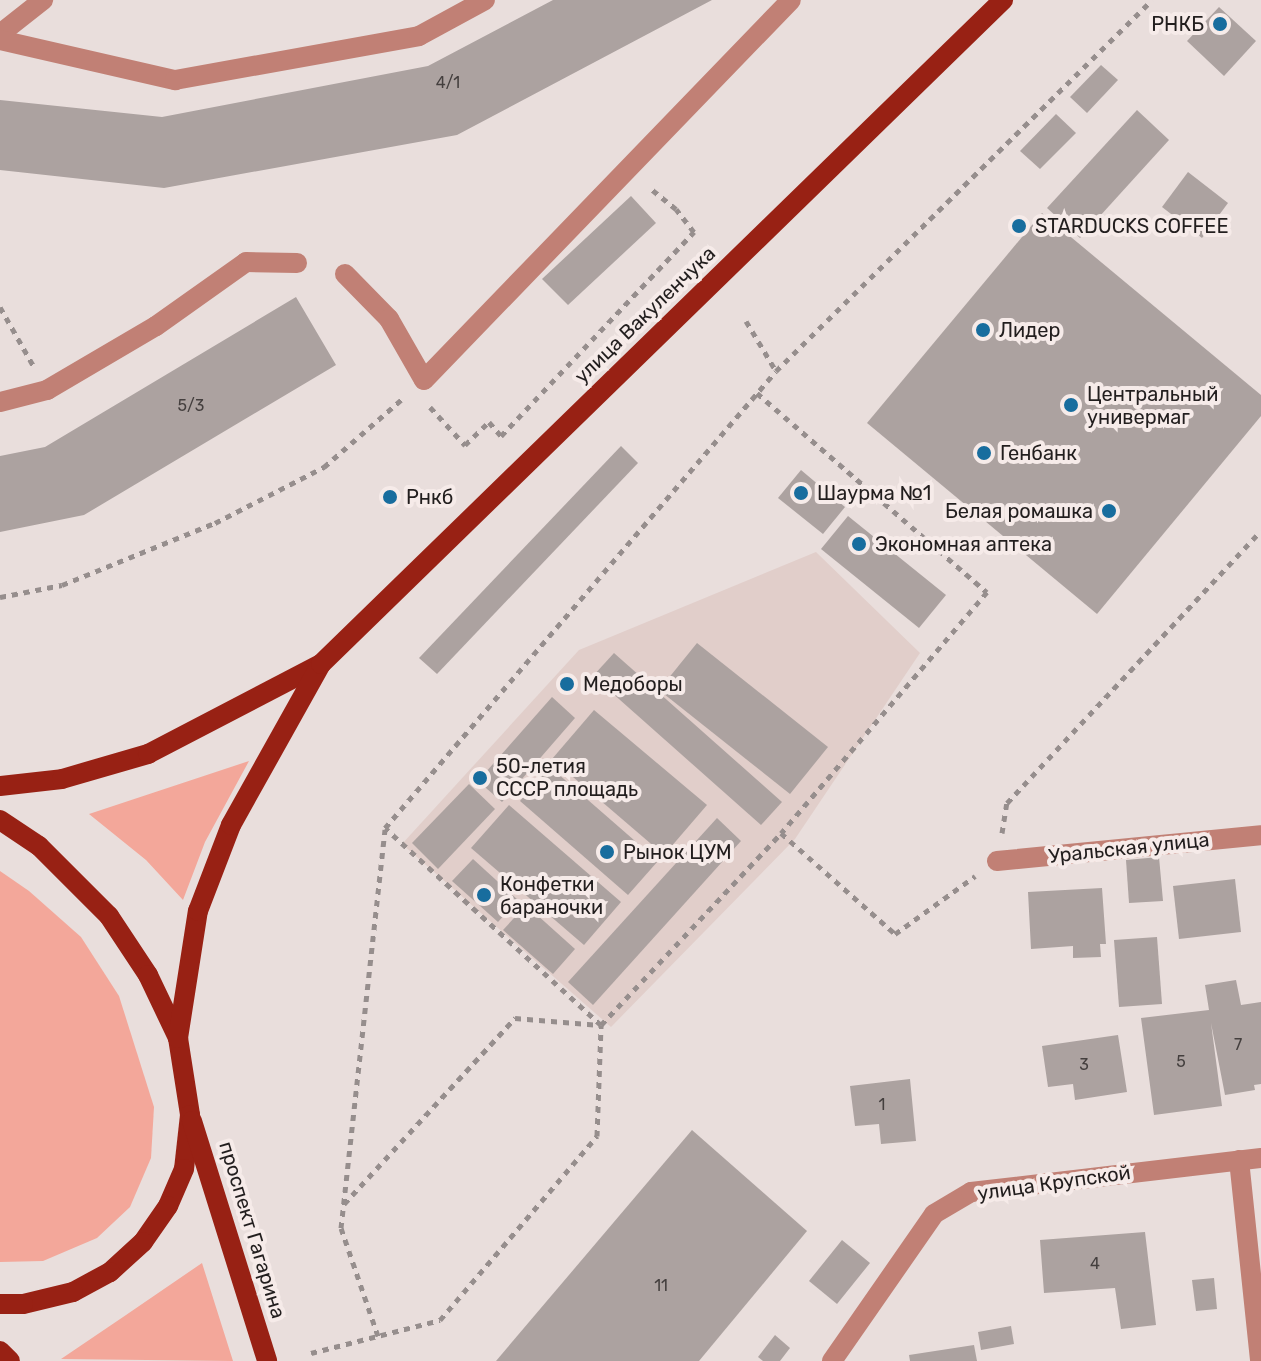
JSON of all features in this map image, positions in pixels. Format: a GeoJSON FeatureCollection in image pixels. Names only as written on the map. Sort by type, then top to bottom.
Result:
{"type":"FeatureCollection","features":[{"type":"Feature","properties":{"kind":"main road","name":"улица Вакуленчука"},"geometry":{"type":"LineString","coordinates":[[178,1038],[198,911],[231,825],[321,664],[1003,0]]}},
{"type":"Feature","properties":{"kind":"main road","name":"улица Вакуленчука"},"geometry":{"type":"LineString","coordinates":[[0,786],[62,779],[148,754],[321,664]]}},
{"type":"Feature","properties":{"kind":"main road"},"geometry":{"type":"LineString","coordinates":[[0,820],[39,846],[109,916],[148,975],[178,1038],[190,1115],[184,1169],[168,1206],[143,1242],[110,1272],[73,1292],[23,1304],[0,1304]]}},
{"type":"Feature","properties":{"kind":"main road","name":"проспект Гагарина"},"geometry":{"type":"LineString","coordinates":[[190,1115],[267,1361]]}},
{"type":"Feature","properties":{"kind":"main road"},"geometry":{"type":"LineString","coordinates":[[0,1351],[10,1361]]}},
{"type":"Feature","properties":{"kind":"street"},"geometry":{"type":"LineString","coordinates":[[0,34],[43,0]]}},
{"type":"Feature","properties":{"kind":"street"},"geometry":{"type":"LineString","coordinates":[[0,40],[175,80],[419,36],[485,0]]}},
{"type":"Feature","properties":{"kind":"street"},"geometry":{"type":"LineString","coordinates":[[345,274],[389,319],[419,385],[791,0]]}},
{"type":"Feature","properties":{"kind":"street"},"geometry":{"type":"LineString","coordinates":[[0,402],[47,390],[156,326],[246,262],[297,263]]}},
{"type":"Feature","properties":{"kind":"street","name":"Уральская улица"},"geometry":{"type":"LineString","coordinates":[[997,861],[1261,835]]}},
{"type":"Feature","properties":{"kind":"street","name":"улица Крупской"},"geometry":{"type":"LineString","coordinates":[[832,1361],[934,1214],[971,1192],[1261,1158]]}},
{"type":"Feature","properties":{"kind":"street"},"geometry":{"type":"LineString","coordinates":[[1239,1160],[1260,1361]]}},
{"type":"Feature","properties":{"kind":"path"},"geometry":{"type":"LineString","coordinates":[[378,1336],[341,1228],[385,828],[776,371],[1152,0]]}},
{"type":"Feature","properties":{"kind":"path"},"geometry":{"type":"LineString","coordinates":[[0,597],[62,585],[215,523],[324,467],[419,385],[465,445],[489,422],[501,436],[694,232],[676,209]]}},
{"type":"Feature","properties":{"kind":"path"},"geometry":{"type":"LineString","coordinates":[[0,307],[47,390]]}},
{"type":"Feature","properties":{"kind":"path"},"geometry":{"type":"LineString","coordinates":[[746,321],[776,371]]}},
{"type":"Feature","properties":{"kind":"path"},"geometry":{"type":"LineString","coordinates":[[311,1353],[440,1320],[597,1136],[601,1025],[781,833],[987,592],[757,393]]}},
{"type":"Feature","properties":{"kind":"path"},"geometry":{"type":"LineString","coordinates":[[781,833],[895,934],[997,861],[1007,803],[1261,531]]}},
{"type":"Feature","properties":{"kind":"path"},"geometry":{"type":"LineString","coordinates":[[385,828],[601,1025]]}},
{"type":"Feature","properties":{"kind":"path"},"geometry":{"type":"LineString","coordinates":[[344,1205],[515,1018],[601,1025]]}},
{"type":"Feature","properties":{"kind":"shaded area"},"geometry":{"type":"Polygon","coordinates":[[[816,552],[920,653],[795,839],[611,1027],[402,844],[579,650],[816,552]]]}},
{"type":"Feature","properties":{"kind":"shaded area"},"geometry":{"type":"Polygon","coordinates":[[[249,761],[205,842],[183,900],[146,860],[89,814],[249,761]]]}},
{"type":"Feature","properties":{"kind":"shaded area"},"geometry":{"type":"Polygon","coordinates":[[[0,871],[29,891],[81,937],[119,996],[154,1107],[151,1158],[130,1207],[97,1238],[43,1261],[0,1262],[0,871]]]}},
{"type":"Feature","properties":{"kind":"shaded area"},"geometry":{"type":"Polygon","coordinates":[[[202,1263],[233,1361],[61,1359],[126,1315],[202,1263]]]}},
{"type":"Feature","properties":{"kind":"building"},"geometry":{"type":"Polygon","coordinates":[[[553,0],[712,0],[457,135],[164,188],[0,170],[0,100],[162,117],[428,66],[553,0]]]}},
{"type":"Feature","properties":{"kind":"building","name":"РНКБ"},"geometry":{"type":"Polygon","coordinates":[[[1219,7],[1256,41],[1224,76],[1187,41],[1219,7]]]}},
{"type":"Feature","properties":{"kind":"building"},"geometry":{"type":"Polygon","coordinates":[[[1101,65],[1118,80],[1087,113],[1070,97],[1101,65]]]}},
{"type":"Feature","properties":{"kind":"building"},"geometry":{"type":"Polygon","coordinates":[[[1137,110],[1169,140],[1080,238],[1047,208],[1137,110]]]}},
{"type":"Feature","properties":{"kind":"building"},"geometry":{"type":"Polygon","coordinates":[[[1056,114],[1076,133],[1040,169],[1020,151],[1056,114]]]}},
{"type":"Feature","properties":{"kind":"building"},"geometry":{"type":"Polygon","coordinates":[[[1188,172],[1228,203],[1202,238],[1162,207],[1188,172]]]}},
{"type":"Feature","properties":{"kind":"building"},"geometry":{"type":"Polygon","coordinates":[[[631,196],[656,223],[568,305],[542,279],[631,196]]]}},
{"type":"Feature","properties":{"kind":"building","name":"Центральный универмаг"},"geometry":{"type":"Polygon","coordinates":[[[1042,213],[1261,395],[1261,416],[1097,614],[867,423],[1042,213]]]}},
{"type":"Feature","properties":{"kind":"building"},"geometry":{"type":"Polygon","coordinates":[[[296,297],[336,365],[84,515],[0,532],[0,456],[45,447],[296,297]]]}},
{"type":"Feature","properties":{"kind":"building"},"geometry":{"type":"Polygon","coordinates":[[[621,446],[638,463],[437,674],[419,658],[621,446]]]}},
{"type":"Feature","properties":{"kind":"building"},"geometry":{"type":"Polygon","coordinates":[[[801,470],[845,507],[823,534],[778,498],[801,470]]]}},
{"type":"Feature","properties":{"kind":"building"},"geometry":{"type":"Polygon","coordinates":[[[848,516],[946,595],[919,628],[821,549],[848,516]]]}},
{"type":"Feature","properties":{"kind":"building"},"geometry":{"type":"Polygon","coordinates":[[[697,643],[828,747],[790,794],[659,690],[697,643]]]}},
{"type":"Feature","properties":{"kind":"building"},"geometry":{"type":"Polygon","coordinates":[[[614,653],[782,802],[761,825],[593,676],[614,653]]]}},
{"type":"Feature","properties":{"kind":"building"},"geometry":{"type":"Polygon","coordinates":[[[552,697],[575,718],[502,802],[478,781],[552,697]]]}},
{"type":"Feature","properties":{"kind":"building"},"geometry":{"type":"Polygon","coordinates":[[[594,710],[707,805],[664,855],[552,759],[594,710]]]}},
{"type":"Feature","properties":{"kind":"building"},"geometry":{"type":"Polygon","coordinates":[[[549,766],[658,861],[628,895],[520,801],[549,766]]]}},
{"type":"Feature","properties":{"kind":"building"},"geometry":{"type":"Polygon","coordinates":[[[469,784],[495,809],[438,869],[412,843],[469,784]]]}},
{"type":"Feature","properties":{"kind":"building"},"geometry":{"type":"Polygon","coordinates":[[[509,805],[621,902],[584,945],[471,848],[509,805]]]}},
{"type":"Feature","properties":{"kind":"building"},"geometry":{"type":"Polygon","coordinates":[[[717,818],[741,841],[593,1005],[568,982],[717,818]]]}},
{"type":"Feature","properties":{"kind":"building"},"geometry":{"type":"Polygon","coordinates":[[[1159,857],[1163,901],[1129,903],[1126,860],[1159,857]]]}},
{"type":"Feature","properties":{"kind":"building"},"geometry":{"type":"Polygon","coordinates":[[[473,859],[518,900],[498,922],[452,881],[473,859]]]}},
{"type":"Feature","properties":{"kind":"building"},"geometry":{"type":"Polygon","coordinates":[[[1235,879],[1241,932],[1179,939],[1173,886],[1235,879]]]}},
{"type":"Feature","properties":{"kind":"building"},"geometry":{"type":"Polygon","coordinates":[[[1102,888],[1106,944],[1100,944],[1101,957],[1073,958],[1073,946],[1031,949],[1028,892],[1102,888]]]}},
{"type":"Feature","properties":{"kind":"building"},"geometry":{"type":"Polygon","coordinates":[[[526,905],[575,949],[553,974],[503,930],[526,905]]]}},
{"type":"Feature","properties":{"kind":"building"},"geometry":{"type":"Polygon","coordinates":[[[1157,937],[1162,1004],[1119,1007],[1114,940],[1157,937]]]}},
{"type":"Feature","properties":{"kind":"building"},"geometry":{"type":"Polygon","coordinates":[[[1236,980],[1241,1005],[1261,1002],[1261,1084],[1254,1085],[1255,1090],[1225,1095],[1211,1023],[1222,1106],[1154,1115],[1141,1018],[1209,1010],[1205,985],[1236,980]]]}},
{"type":"Feature","properties":{"kind":"building"},"geometry":{"type":"Polygon","coordinates":[[[1118,1035],[1127,1092],[1075,1100],[1073,1084],[1048,1087],[1042,1046],[1118,1035]]]}},
{"type":"Feature","properties":{"kind":"building"},"geometry":{"type":"Polygon","coordinates":[[[910,1079],[916,1141],[881,1144],[879,1124],[855,1126],[850,1086],[910,1079]]]}},
{"type":"Feature","properties":{"kind":"building"},"geometry":{"type":"Polygon","coordinates":[[[692,1130],[807,1231],[699,1361],[496,1361],[692,1130]]]}},
{"type":"Feature","properties":{"kind":"building"},"geometry":{"type":"Polygon","coordinates":[[[1145,1232],[1156,1325],[1121,1329],[1115,1288],[1044,1293],[1040,1240],[1145,1232]]]}},
{"type":"Feature","properties":{"kind":"building"},"geometry":{"type":"Polygon","coordinates":[[[842,1240],[870,1263],[837,1304],[809,1281],[842,1240]]]}},
{"type":"Feature","properties":{"kind":"building"},"geometry":{"type":"Polygon","coordinates":[[[1214,1278],[1217,1309],[1196,1311],[1192,1280],[1214,1278]]]}},
{"type":"Feature","properties":{"kind":"building"},"geometry":{"type":"Polygon","coordinates":[[[1011,1326],[1014,1344],[981,1350],[978,1332],[1011,1326]]]}},
{"type":"Feature","properties":{"kind":"building"},"geometry":{"type":"Polygon","coordinates":[[[775,1335],[790,1348],[780,1361],[763,1361],[758,1357],[775,1335]]]}},
{"type":"Feature","properties":{"kind":"building"},"geometry":{"type":"Polygon","coordinates":[[[974,1345],[977,1361],[910,1361],[909,1355],[974,1345]]]}},
{"type":"Feature","properties":{"kind":"place","name":"РНКБ"},"geometry":{"type":"Point","coordinates":[1220,24]}},
{"type":"Feature","properties":{"kind":"place","name":"STARDUCKS COFFEE"},"geometry":{"type":"Point","coordinates":[1019,226]}},
{"type":"Feature","properties":{"kind":"place","name":"Лидер"},"geometry":{"type":"Point","coordinates":[983,330]}},
{"type":"Feature","properties":{"kind":"place","name":"Центральный универмаг"},"geometry":{"type":"Point","coordinates":[1071,405]}},
{"type":"Feature","properties":{"kind":"place","name":"Генбанк"},"geometry":{"type":"Point","coordinates":[984,453]}},
{"type":"Feature","properties":{"kind":"place","name":"Шаурма №1"},"geometry":{"type":"Point","coordinates":[801,493]}},
{"type":"Feature","properties":{"kind":"place","name":"Рнкб"},"geometry":{"type":"Point","coordinates":[390,497]}},
{"type":"Feature","properties":{"kind":"place","name":"Белая ромашка"},"geometry":{"type":"Point","coordinates":[1109,511]}},
{"type":"Feature","properties":{"kind":"place","name":"Экономная аптека"},"geometry":{"type":"Point","coordinates":[859,544]}},
{"type":"Feature","properties":{"kind":"place","name":"Медоборы"},"geometry":{"type":"Point","coordinates":[567,684]}},
{"type":"Feature","properties":{"kind":"place","name":"50-летия СССР площадь"},"geometry":{"type":"Point","coordinates":[480,778]}},
{"type":"Feature","properties":{"kind":"place","name":"Рынок ЦУМ"},"geometry":{"type":"Point","coordinates":[607,852]}},
{"type":"Feature","properties":{"kind":"place","name":"Конфетки бараночки"},"geometry":{"type":"Point","coordinates":[484,895]}}]}
